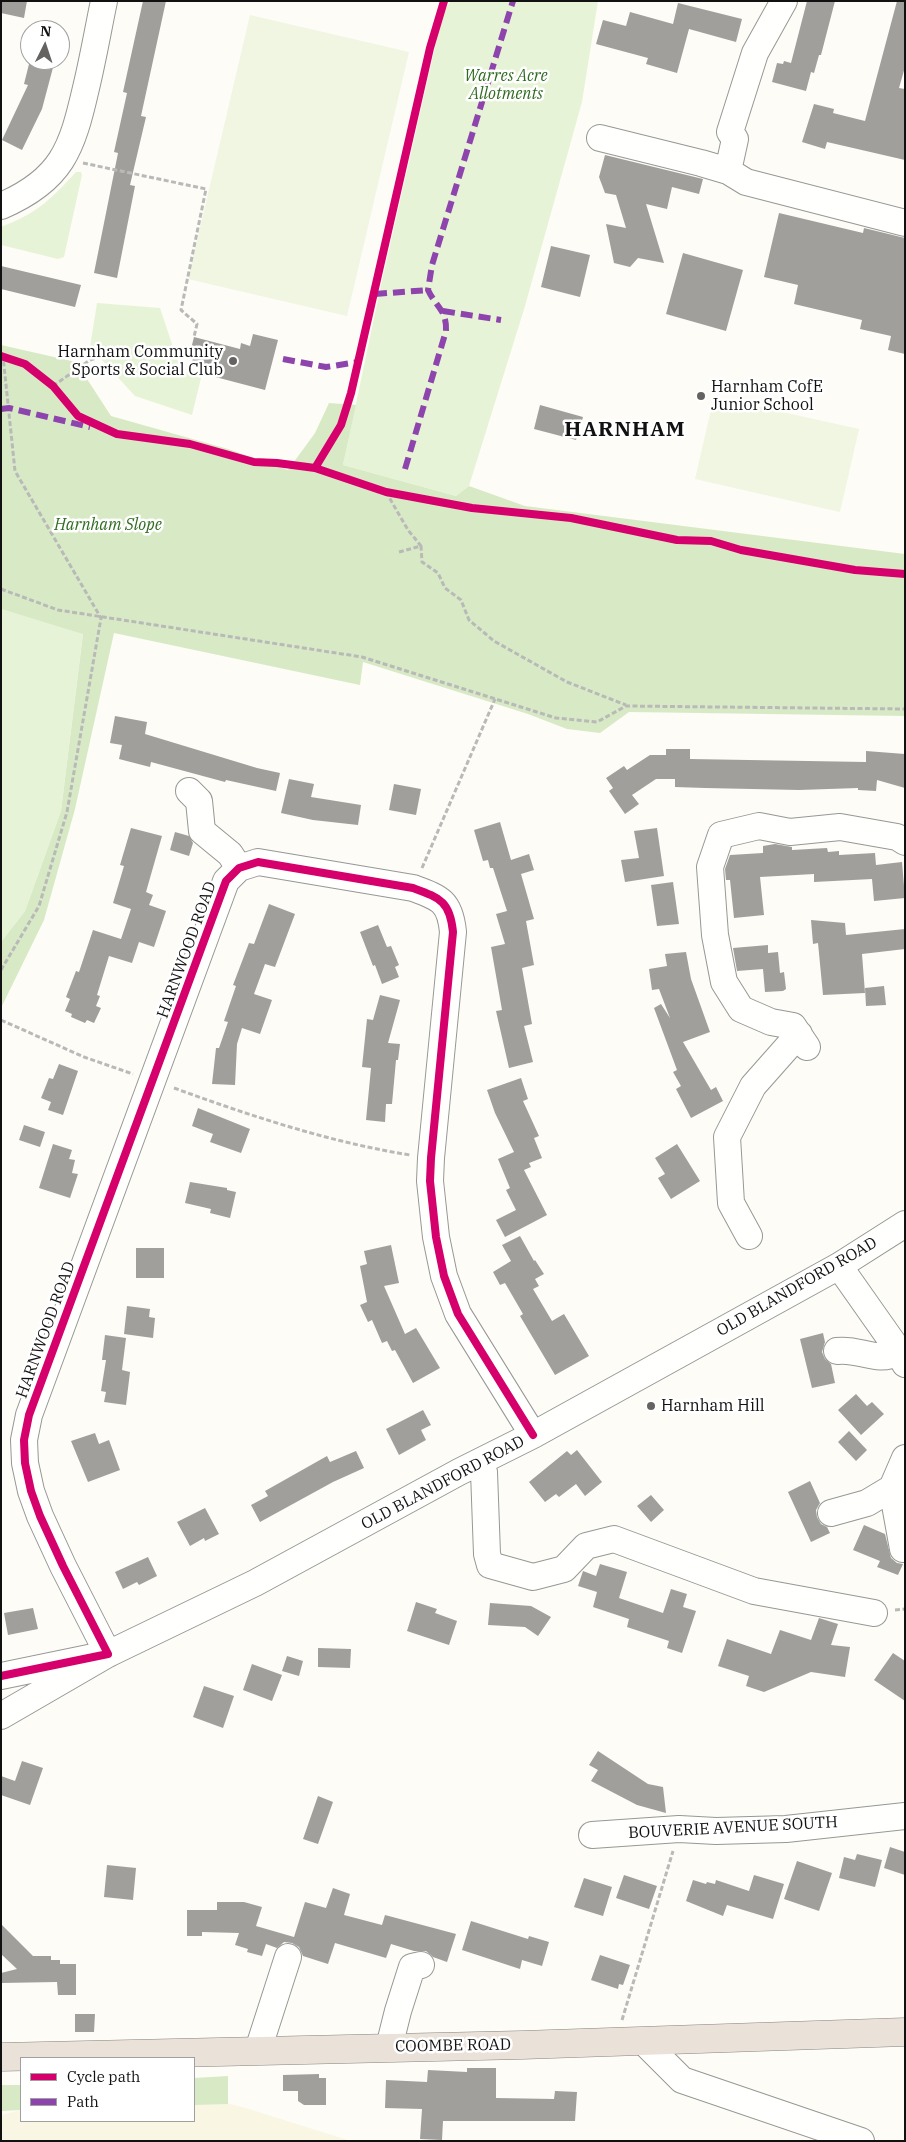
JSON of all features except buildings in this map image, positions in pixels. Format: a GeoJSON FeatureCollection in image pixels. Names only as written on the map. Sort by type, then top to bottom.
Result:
{"type":"FeatureCollection","features":[{"type":"Feature","properties":{"kind":"highway","name":"COOMBE ROAD"},"geometry":{"type":"LineString","coordinates":[[1,2057],[615,2042],[905,2032]]}},
{"type":"Feature","properties":{"kind":"street"},"geometry":{"type":"LineString","coordinates":[[1,206],[20,198],[35,188],[59,165],[64,157],[77,130],[104,1]]}},
{"type":"Feature","properties":{"kind":"street"},"geometry":{"type":"LineString","coordinates":[[728,171],[735,139],[730,132],[755,53],[784,1]]}},
{"type":"Feature","properties":{"kind":"street"},"geometry":{"type":"LineString","coordinates":[[600,138],[728,171],[746,182],[905,223]]}},
{"type":"Feature","properties":{"kind":"street"},"geometry":{"type":"LineString","coordinates":[[189,791],[199,801],[202,831],[230,854],[239,868],[258,862],[413,888],[436,896],[447,907],[452,916],[454,932],[431,1158],[430,1181],[436,1237],[444,1276],[458,1314],[533,1435]]}},
{"type":"Feature","properties":{"kind":"street"},"geometry":{"type":"LineString","coordinates":[[750,1236],[731,1203],[727,1137],[753,1086],[803,1041],[793,1026],[771,1022],[741,1009],[724,982],[715,935],[710,868],[721,835],[759,826],[790,832],[840,827],[897,837],[905,842]]}},
{"type":"Feature","properties":{"kind":"street","name":"HARNWOOD ROAD"},"geometry":{"type":"LineString","coordinates":[[108,1654],[40,1516],[31,1491],[25,1463],[24,1440],[29,1415],[154,1081],[226,881],[239,868]]}},
{"type":"Feature","properties":{"kind":"street","name":"OLD BLANDFORD ROAD"},"geometry":{"type":"LineString","coordinates":[[1,1716],[108,1654],[255,1583],[533,1435],[839,1266],[905,1224]]}},
{"type":"Feature","properties":{"kind":"street"},"geometry":{"type":"LineString","coordinates":[[837,1351],[846,1350],[881,1358],[888,1357],[900,1347],[839,1266]]}},
{"type":"Feature","properties":{"kind":"street"},"geometry":{"type":"LineString","coordinates":[[903,1549],[892,1488],[905,1458]]}},
{"type":"Feature","properties":{"kind":"street"},"geometry":{"type":"LineString","coordinates":[[480,1462],[484,1472],[487,1554],[490,1565],[533,1578],[564,1569],[586,1546],[614,1539],[754,1591],[874,1613]]}},
{"type":"Feature","properties":{"kind":"street"},"geometry":{"type":"LineString","coordinates":[[831,1513],[867,1503],[892,1488]]}},
{"type":"Feature","properties":{"kind":"street"},"geometry":{"type":"LineString","coordinates":[[1,1676],[108,1654]]}},
{"type":"Feature","properties":{"kind":"street","name":"BOUVERIE AVENUE SOUTH"},"geometry":{"type":"LineString","coordinates":[[592,1835],[679,1829],[716,1831],[786,1828],[905,1816]]}},
{"type":"Feature","properties":{"kind":"street"},"geometry":{"type":"LineString","coordinates":[[258,2050],[288,1957]]}},
{"type":"Feature","properties":{"kind":"street"},"geometry":{"type":"LineString","coordinates":[[389,2048],[412,1967],[421,1965]]}},
{"type":"Feature","properties":{"kind":"street"},"geometry":{"type":"LineString","coordinates":[[643,2040],[682,2080],[861,2141]]}},
{"type":"Feature","properties":{"kind":"path"},"geometry":{"type":"LineString","coordinates":[[64,157],[206,189],[181,310],[197,324],[194,337]]}},
{"type":"Feature","properties":{"kind":"path"},"geometry":{"type":"LineString","coordinates":[[1,970],[39,906],[67,812],[101,618],[15,471],[4,356]]}},
{"type":"Feature","properties":{"kind":"path"},"geometry":{"type":"LineString","coordinates":[[53,386],[90,360],[99,356]]}},
{"type":"Feature","properties":{"kind":"path"},"geometry":{"type":"LineString","coordinates":[[386,492],[408,530],[421,546],[422,562],[438,573],[445,588],[461,600],[469,620],[494,641],[567,682],[626,706],[905,709]]}},
{"type":"Feature","properties":{"kind":"path"},"geometry":{"type":"LineString","coordinates":[[399,552],[421,546]]}},
{"type":"Feature","properties":{"kind":"path"},"geometry":{"type":"LineString","coordinates":[[1,589],[58,610],[362,657],[556,718],[597,722],[626,706]]}},
{"type":"Feature","properties":{"kind":"path"},"geometry":{"type":"LineString","coordinates":[[413,888],[495,699]]}},
{"type":"Feature","properties":{"kind":"path"},"geometry":{"type":"LineString","coordinates":[[1,1020],[84,1057],[235,1110],[362,1148],[431,1158]]}},
{"type":"Feature","properties":{"kind":"path"},"geometry":{"type":"LineString","coordinates":[[615,2042],[679,1829]]}},
{"type":"Feature","properties":{"kind":"shaded area"},"geometry":{"type":"Polygon","coordinates":[[[195,2094],[351,2141],[1,2141],[1,2115],[20,2110],[20,2122],[195,2122],[195,2094]]]}},
{"type":"Feature","properties":{"kind":"green space","name":"Warres Acre Allotments"},"geometry":{"type":"Polygon","coordinates":[[[451,1],[598,1],[582,102],[525,306],[469,486],[456,496],[343,465],[381,285],[443,12],[451,1]]]}},
{"type":"Feature","properties":{"kind":"green space"},"geometry":{"type":"Polygon","coordinates":[[[250,15],[409,52],[347,316],[188,279],[250,15]]]}},
{"type":"Feature","properties":{"kind":"green space"},"geometry":{"type":"Polygon","coordinates":[[[76,172],[81,172],[82,175],[64,257],[58,259],[1,245],[1,227],[34,211],[59,190],[76,172]]]}},
{"type":"Feature","properties":{"kind":"green space"},"geometry":{"type":"Polygon","coordinates":[[[97,303],[160,308],[181,371],[201,378],[192,415],[135,396],[90,347],[97,303]]]}},
{"type":"Feature","properties":{"kind":"green space","name":"Harnham Slope"},"geometry":{"type":"Polygon","coordinates":[[[1,345],[76,362],[111,416],[228,449],[288,470],[315,433],[329,403],[356,405],[343,465],[456,496],[469,486],[525,506],[905,554],[905,716],[629,712],[600,733],[567,729],[528,714],[363,662],[360,685],[114,633],[75,809],[44,920],[1,1008],[1,942],[25,911],[61,811],[83,634],[1,609],[1,345]]]}},
{"type":"Feature","properties":{"kind":"green space"},"geometry":{"type":"Polygon","coordinates":[[[714,397],[859,429],[840,512],[695,479],[714,397]]]}},
{"type":"Feature","properties":{"kind":"green space"},"geometry":{"type":"Polygon","coordinates":[[[1,609],[83,633],[61,811],[25,911],[1,942],[1,609]]]}},
{"type":"Feature","properties":{"kind":"green space"},"geometry":{"type":"Polygon","coordinates":[[[228,2076],[228,2104],[195,2105],[195,2078],[228,2076]]]}},
{"type":"Feature","properties":{"kind":"green space"},"geometry":{"type":"Polygon","coordinates":[[[1,2085],[20,2085],[20,2110],[1,2111],[1,2085]]]}},
{"type":"Feature","properties":{"kind":"marked path"},"geometry":{"type":"LineString","coordinates":[[405,469],[446,331],[443,313],[428,290],[432,265],[513,1]]}},
{"type":"Feature","properties":{"kind":"marked path"},"geometry":{"type":"LineString","coordinates":[[375,294],[428,290]]}},
{"type":"Feature","properties":{"kind":"marked path"},"geometry":{"type":"LineString","coordinates":[[443,311],[501,320]]}},
{"type":"Feature","properties":{"kind":"marked path"},"geometry":{"type":"LineString","coordinates":[[283,359],[326,367],[358,362]]}},
{"type":"Feature","properties":{"kind":"marked path"},"geometry":{"type":"LineString","coordinates":[[1,409],[9,408],[90,427]]}},
{"type":"Feature","properties":{"kind":"cycle path"},"geometry":{"type":"LineString","coordinates":[[315,468],[341,425],[351,393],[430,48],[444,1]]}},
{"type":"Feature","properties":{"kind":"cycle path"},"geometry":{"type":"LineString","coordinates":[[1,356],[25,364],[53,386],[78,416],[117,434],[190,444],[254,462],[315,468],[386,492],[472,508],[571,518],[677,540],[711,541],[741,550],[855,570],[905,574]]}},
{"type":"Feature","properties":{"kind":"cycle path"},"geometry":{"type":"LineString","coordinates":[[1,1676],[108,1654],[40,1516],[31,1491],[25,1463],[24,1440],[29,1415],[226,881],[239,868],[258,862],[413,888],[437,898],[446,907],[452,922],[453,932],[431,1158],[430,1181],[436,1237],[444,1276],[458,1314],[533,1435]]}},
{"type":"Feature","properties":{"kind":"place","name":"Harnham Community Sports & Social Club"},"geometry":{"type":"Point","coordinates":[233,361]}},
{"type":"Feature","properties":{"kind":"place","name":"Harnham CofE Junior School"},"geometry":{"type":"Point","coordinates":[701,396]}},
{"type":"Feature","properties":{"kind":"place","name":"Harnham Hill"},"geometry":{"type":"Point","coordinates":[651,1406]}},
{"type":"Feature","properties":{"kind":"district","name":"HARNHAM"},"geometry":{"type":"Point","coordinates":[625,430]}}]}
